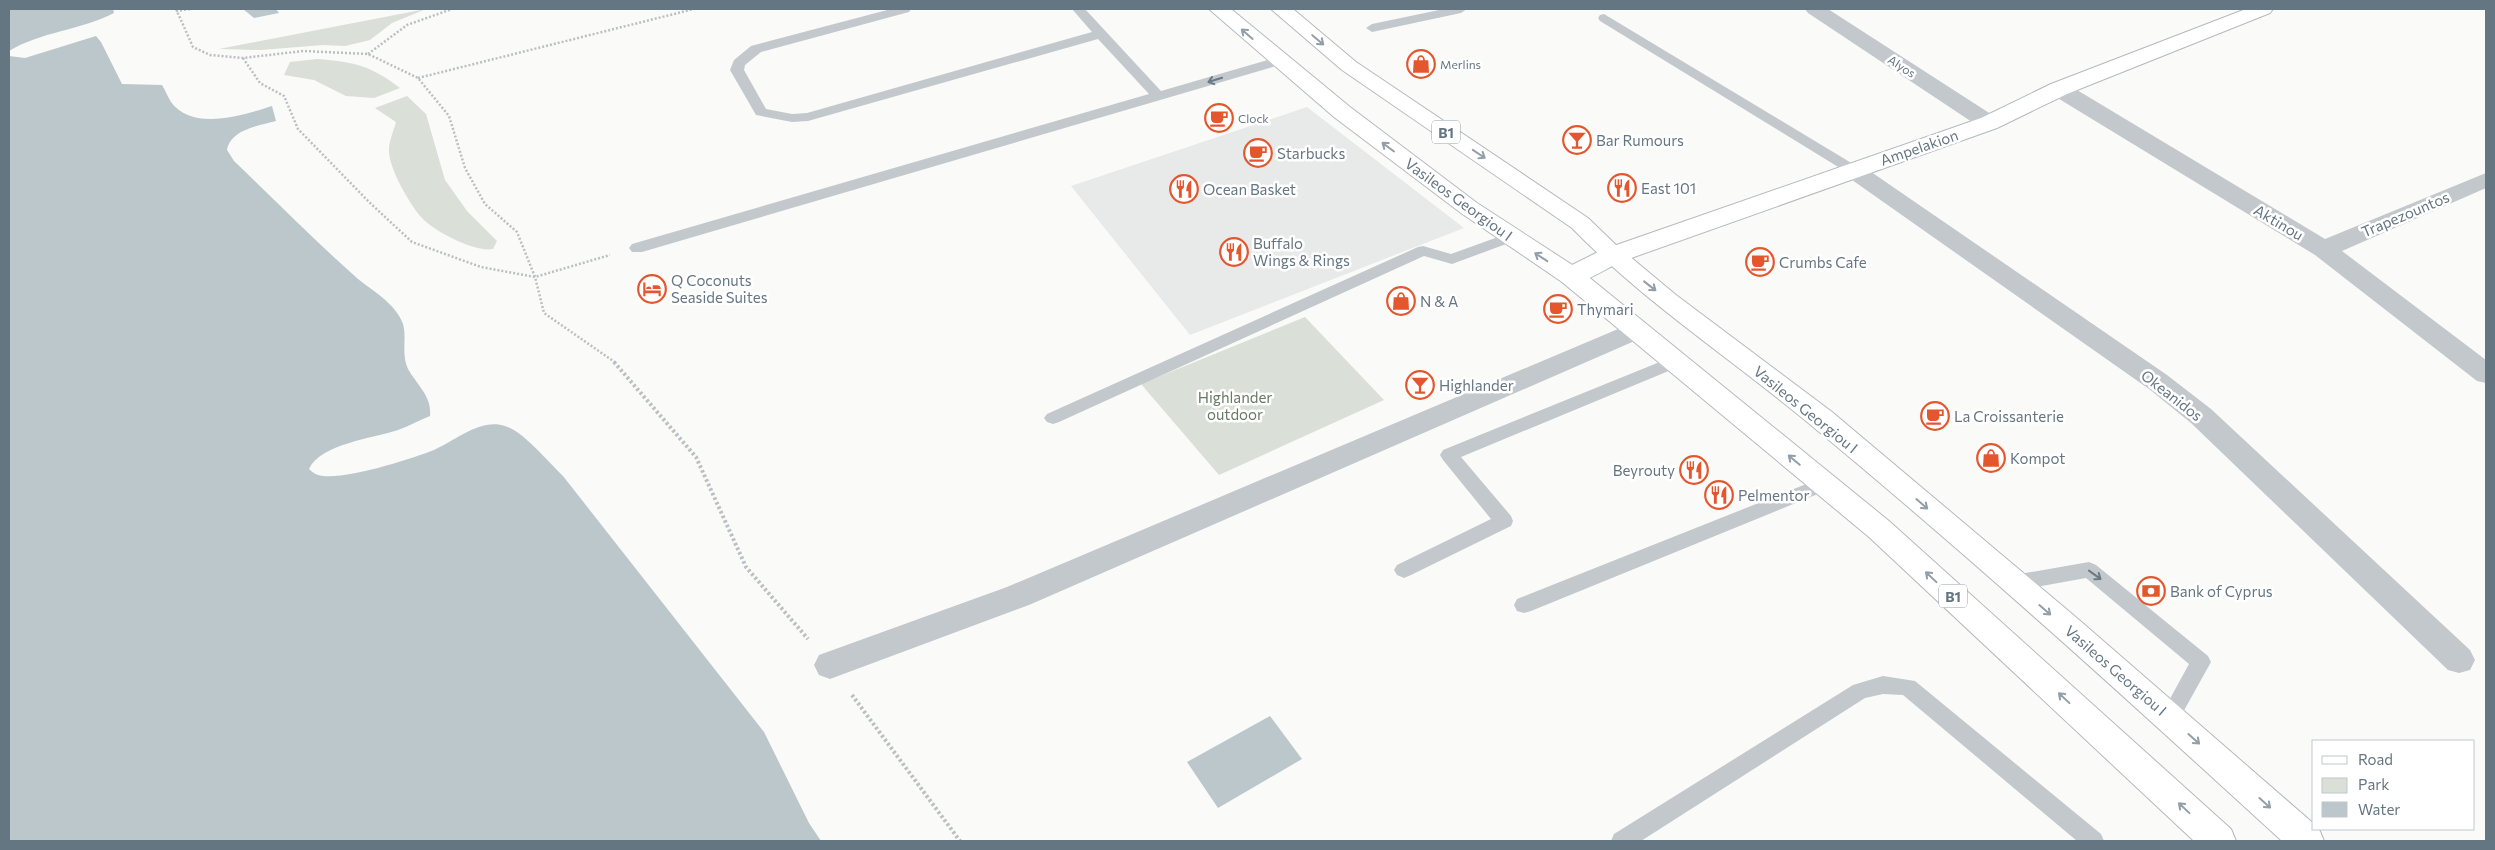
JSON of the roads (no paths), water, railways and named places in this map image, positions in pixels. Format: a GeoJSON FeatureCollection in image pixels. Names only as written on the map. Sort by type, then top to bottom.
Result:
{"type":"FeatureCollection","features":[{"type":"Feature","properties":{"kind":"main road","name":"Vasileos Georgiou I"},"geometry":{"type":"LineString","coordinates":[[1219,9],[1278,61],[1342,112],[1512,237],[1571,276],[1879,528],[2211,839]]}},
{"type":"Feature","properties":{"kind":"main road","name":"Vasileos Georgiou I"},"geometry":{"type":"LineString","coordinates":[[1280,9],[1349,66],[1580,223],[1611,256],[1820,418],[2170,717],[2307,841]]}},
{"type":"Feature","properties":{"kind":"main road","name":"Ampelakion"},"geometry":{"type":"LineString","coordinates":[[1571,276],[1611,256],[1989,123],[2059,89],[2263,9]]}},
{"type":"Feature","properties":{"kind":"street","name":"Alyos"},"geometry":{"type":"LineString","coordinates":[[1815,9],[1989,123]]}},
{"type":"Feature","properties":{"kind":"street","name":"Aktinou"},"geometry":{"type":"LineString","coordinates":[[2059,89],[2324,249],[2486,374]]}},
{"type":"Feature","properties":{"kind":"street","name":"Okeanidos"},"geometry":{"type":"LineString","coordinates":[[1853,170],[2165,387],[2201,416],[2459,660]]}},
{"type":"Feature","properties":{"kind":"street","name":"Trapezountos"},"geometry":{"type":"LineString","coordinates":[[2324,249],[2486,180]]}},
{"type":"Feature","properties":{"kind":"street"},"geometry":{"type":"LineString","coordinates":[[830,664],[1018,596],[1637,330]]}},
{"type":"Feature","properties":{"kind":"lane"},"geometry":{"type":"LineString","coordinates":[[905,9],[756,49],[739,63],[737,70],[761,112],[792,118],[808,117],[1101,34]]}},
{"type":"Feature","properties":{"kind":"lane"},"geometry":{"type":"LineString","coordinates":[[1078,9],[1159,97]]}},
{"type":"Feature","properties":{"kind":"lane"},"geometry":{"type":"LineString","coordinates":[[1372,28],[1461,9]]}},
{"type":"Feature","properties":{"kind":"lane"},"geometry":{"type":"LineString","coordinates":[[1604,18],[1853,170]]}},
{"type":"Feature","properties":{"kind":"lane"},"geometry":{"type":"LineString","coordinates":[[637,248],[1278,61]]}},
{"type":"Feature","properties":{"kind":"lane"},"geometry":{"type":"LineString","coordinates":[[1053,418],[1424,251],[1452,259],[1512,237]]}},
{"type":"Feature","properties":{"kind":"lane"},"geometry":{"type":"LineString","coordinates":[[1404,570],[1504,522],[1450,455],[1677,361]]}},
{"type":"Feature","properties":{"kind":"lane"},"geometry":{"type":"LineString","coordinates":[[1524,604],[1824,484]]}},
{"type":"Feature","properties":{"kind":"lane"},"geometry":{"type":"LineString","coordinates":[[2014,583],[2089,570],[2201,662],[2170,717]]}},
{"type":"Feature","properties":{"kind":"lane"},"geometry":{"type":"LineString","coordinates":[[1622,841],[1860,691],[1883,685],[1908,687],[2093,841]]}},
{"type":"Feature","properties":{"kind":"water"},"geometry":{"type":"Polygon","coordinates":[[[9,9],[113,9],[114,13],[101,19],[34,39],[9,51],[9,9]]]}},
{"type":"Feature","properties":{"kind":"water"},"geometry":{"type":"Polygon","coordinates":[[[243,9],[276,9],[279,13],[254,18],[243,9]]]}},
{"type":"Feature","properties":{"kind":"water"},"geometry":{"type":"Polygon","coordinates":[[[96,36],[101,42],[122,84],[162,85],[171,102],[181,111],[192,117],[219,119],[234,117],[272,106],[276,121],[240,133],[234,137],[227,150],[234,161],[326,250],[358,279],[390,304],[400,317],[404,329],[406,364],[429,402],[430,416],[398,430],[349,443],[324,453],[315,460],[309,469],[318,475],[328,476],[358,473],[434,450],[486,425],[496,424],[505,426],[520,434],[563,476],[764,732],[809,823],[821,841],[9,841],[9,56],[25,58],[96,36]]]}},
{"type":"Feature","properties":{"kind":"water"},"geometry":{"type":"Polygon","coordinates":[[[1270,716],[1302,759],[1218,808],[1187,762],[1270,716]]]}},
{"type":"Feature","properties":{"kind":"place","name":"Merlins"},"geometry":{"type":"Point","coordinates":[1421,64]}},
{"type":"Feature","properties":{"kind":"place","name":"Clock"},"geometry":{"type":"Point","coordinates":[1219,118]}},
{"type":"Feature","properties":{"kind":"place","name":"Bar Rumours"},"geometry":{"type":"Point","coordinates":[1577,140]}},
{"type":"Feature","properties":{"kind":"place","name":"Starbucks"},"geometry":{"type":"Point","coordinates":[1258,153]}},
{"type":"Feature","properties":{"kind":"place","name":"East 101"},"geometry":{"type":"Point","coordinates":[1622,188]}},
{"type":"Feature","properties":{"kind":"place","name":"Ocean Basket"},"geometry":{"type":"Point","coordinates":[1184,189]}},
{"type":"Feature","properties":{"kind":"place","name":"Buffalo Wings & Rings"},"geometry":{"type":"Point","coordinates":[1234,252]}},
{"type":"Feature","properties":{"kind":"place","name":"Crumbs Cafe"},"geometry":{"type":"Point","coordinates":[1760,262]}},
{"type":"Feature","properties":{"kind":"place","name":"Q Coconuts Seaside Suites"},"geometry":{"type":"Point","coordinates":[652,289]}},
{"type":"Feature","properties":{"kind":"place","name":"N & A"},"geometry":{"type":"Point","coordinates":[1401,301]}},
{"type":"Feature","properties":{"kind":"place","name":"Thymari"},"geometry":{"type":"Point","coordinates":[1558,309]}},
{"type":"Feature","properties":{"kind":"place","name":"Highlander"},"geometry":{"type":"Point","coordinates":[1420,385]}},
{"type":"Feature","properties":{"kind":"place","name":"La Croissanterie"},"geometry":{"type":"Point","coordinates":[1935,416]}},
{"type":"Feature","properties":{"kind":"place","name":"Kompot"},"geometry":{"type":"Point","coordinates":[1991,458]}},
{"type":"Feature","properties":{"kind":"place","name":"Beyrouty"},"geometry":{"type":"Point","coordinates":[1694,470]}},
{"type":"Feature","properties":{"kind":"place","name":"Pelmentor"},"geometry":{"type":"Point","coordinates":[1719,495]}},
{"type":"Feature","properties":{"kind":"place","name":"Bank of Cyprus"},"geometry":{"type":"Point","coordinates":[2151,591]}},
{"type":"Feature","properties":{"kind":"park label","name":"Highlander outdoor"},"geometry":{"type":"Point","coordinates":[1235,406]}}]}
